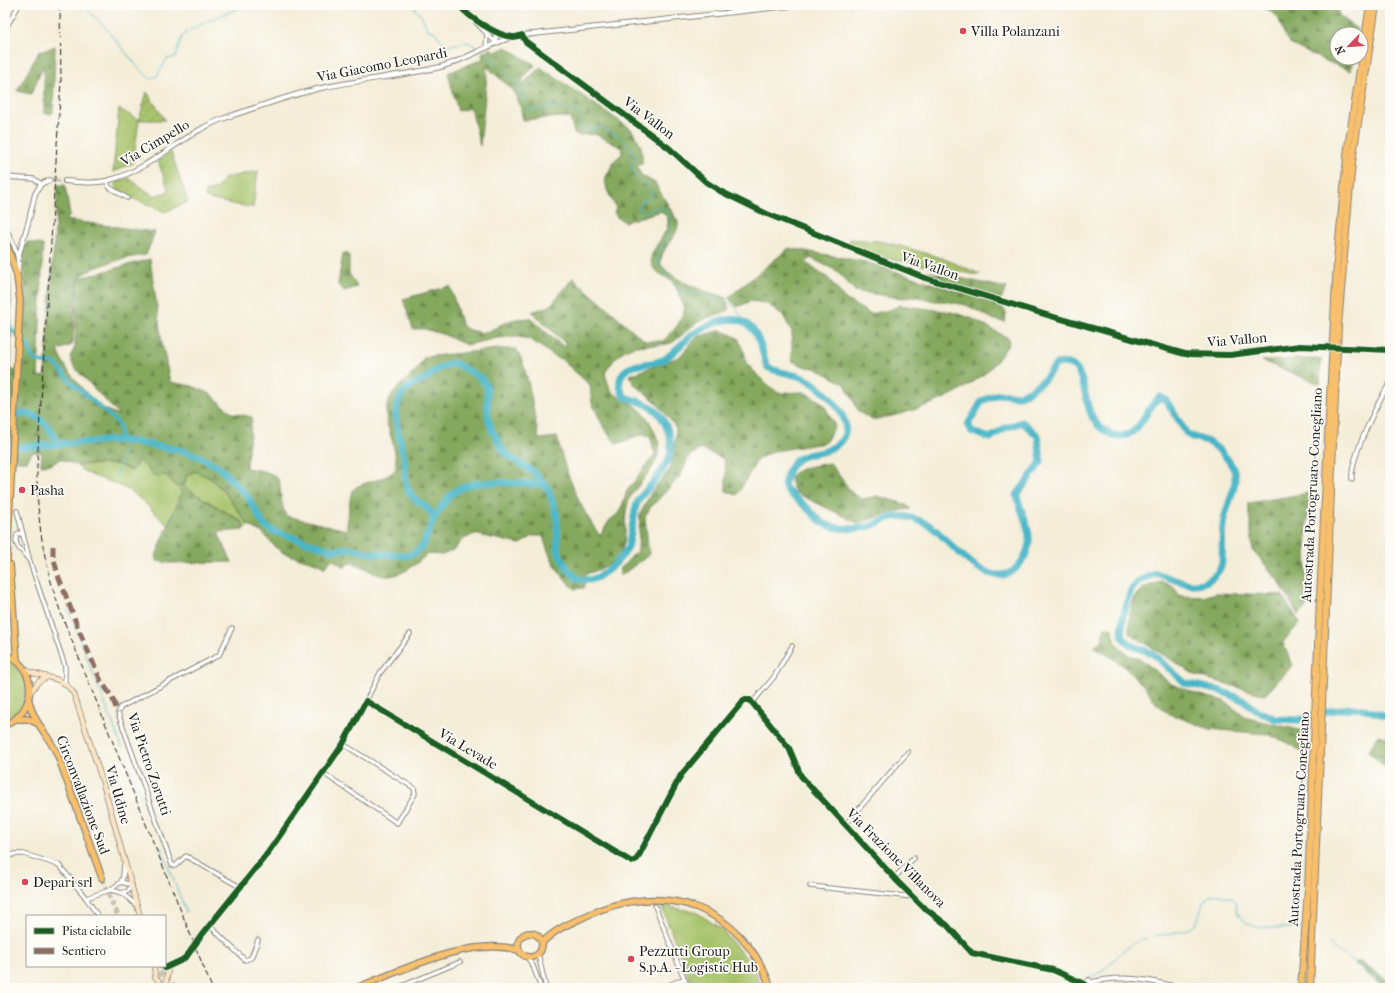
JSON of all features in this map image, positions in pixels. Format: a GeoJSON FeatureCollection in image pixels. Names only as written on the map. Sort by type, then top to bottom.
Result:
{"type":"FeatureCollection","features":[{"type":"Feature","properties":{"kind":"highway","name":"Autostrada Portogruaro-Conegliano"},"geometry":{"type":"LineString","coordinates":[[1301,988],[1311,888],[1337,260],[1348,147],[1370,5]]}},
{"type":"Feature","properties":{"kind":"highway","name":"Autostrada Portogruaro-Conegliano"},"geometry":{"type":"LineString","coordinates":[[1323,596],[1337,348],[1346,225],[1358,113],[1376,5]]}},
{"type":"Feature","properties":{"kind":"highway","name":"Autostrada Portogruaro-Conegliano"},"geometry":{"type":"LineString","coordinates":[[1310,988],[1312,947],[1311,888]]}},
{"type":"Feature","properties":{"kind":"main road"},"geometry":{"type":"LineString","coordinates":[[5,240],[17,274],[20,318],[5,598]]}},
{"type":"Feature","properties":{"kind":"main road"},"geometry":{"type":"LineString","coordinates":[[5,559],[8,539]]}},
{"type":"Feature","properties":{"kind":"main road"},"geometry":{"type":"LineString","coordinates":[[8,539],[17,661]]}},
{"type":"Feature","properties":{"kind":"main road"},"geometry":{"type":"LineString","coordinates":[[5,654],[17,661],[24,669],[32,674],[57,679],[65,683]]}},
{"type":"Feature","properties":{"kind":"main road"},"geometry":{"type":"LineString","coordinates":[[5,729],[24,711],[29,701],[29,681],[24,669]]}},
{"type":"Feature","properties":{"kind":"main road"},"geometry":{"type":"LineString","coordinates":[[30,693],[38,682],[47,677]]}},
{"type":"Feature","properties":{"kind":"main road","name":"Via Udine"},"geometry":{"type":"LineString","coordinates":[[65,683],[74,694],[97,762],[140,915]]}},
{"type":"Feature","properties":{"kind":"main road","name":"Circonvallazione Sud"},"geometry":{"type":"LineString","coordinates":[[29,701],[37,723],[52,742],[58,756],[102,878]]}},
{"type":"Feature","properties":{"kind":"main road"},"geometry":{"type":"LineString","coordinates":[[5,725],[14,721],[28,719],[37,723]]}},
{"type":"Feature","properties":{"kind":"main road"},"geometry":{"type":"LineString","coordinates":[[496,947],[518,940],[522,935],[528,932],[538,935],[554,931],[602,909],[629,901],[654,898],[683,903],[712,915],[727,924],[739,935],[759,961],[771,988]]}},
{"type":"Feature","properties":{"kind":"main road"},"geometry":{"type":"LineString","coordinates":[[356,988],[451,953],[467,949],[496,947],[518,950],[527,957],[538,954],[542,943],[554,931]]}},
{"type":"Feature","properties":{"kind":"main road"},"geometry":{"type":"LineString","coordinates":[[538,935],[542,943]]}},
{"type":"Feature","properties":{"kind":"main road"},"geometry":{"type":"LineString","coordinates":[[518,940],[518,950]]}},
{"type":"Feature","properties":{"kind":"main road"},"geometry":{"type":"LineString","coordinates":[[161,988],[159,981],[155,977],[154,968],[163,968],[168,976],[165,980],[165,988]]}},
{"type":"Feature","properties":{"kind":"main road"},"geometry":{"type":"LineString","coordinates":[[159,981],[165,980]]}},
{"type":"Feature","properties":{"kind":"street"},"geometry":{"type":"LineString","coordinates":[[5,26],[8,24],[19,5]]}},
{"type":"Feature","properties":{"kind":"street"},"geometry":{"type":"LineString","coordinates":[[459,5],[496,43]]}},
{"type":"Feature","properties":{"kind":"street","name":"Via Giacomo Leopardi"},"geometry":{"type":"LineString","coordinates":[[208,125],[314,90],[432,69],[453,63],[496,43],[522,35],[799,5]]}},
{"type":"Feature","properties":{"kind":"street"},"geometry":{"type":"LineString","coordinates":[[473,19],[492,29],[513,37]]}},
{"type":"Feature","properties":{"kind":"street"},"geometry":{"type":"LineString","coordinates":[[492,29],[496,36],[496,43]]}},
{"type":"Feature","properties":{"kind":"street"},"geometry":{"type":"LineString","coordinates":[[483,49],[487,34]]}},
{"type":"Feature","properties":{"kind":"street","name":"Via Vallon"},"geometry":{"type":"LineString","coordinates":[[522,35],[525,41],[669,148],[706,182],[720,191],[763,213],[886,263],[954,288],[1173,352],[1200,355],[1222,355],[1288,346],[1322,346],[1390,350]]}},
{"type":"Feature","properties":{"kind":"street","name":"Via Cimpello"},"geometry":{"type":"LineString","coordinates":[[65,181],[106,181],[135,170],[182,139],[208,125]]}},
{"type":"Feature","properties":{"kind":"street"},"geometry":{"type":"LineString","coordinates":[[5,177],[34,179],[41,184]]}},
{"type":"Feature","properties":{"kind":"street"},"geometry":{"type":"LineString","coordinates":[[18,258],[35,194],[41,184],[50,180]]}},
{"type":"Feature","properties":{"kind":"street"},"geometry":{"type":"LineString","coordinates":[[106,181],[109,187],[127,198]]}},
{"type":"Feature","properties":{"kind":"street"},"geometry":{"type":"LineString","coordinates":[[5,228],[13,242],[18,258],[19,269],[17,274]]}},
{"type":"Feature","properties":{"kind":"street"},"geometry":{"type":"LineString","coordinates":[[13,242],[18,242],[24,237]]}},
{"type":"Feature","properties":{"kind":"street"},"geometry":{"type":"LineString","coordinates":[[1352,479],[1352,467],[1356,456],[1376,407],[1390,383]]}},
{"type":"Feature","properties":{"kind":"street"},"geometry":{"type":"LineString","coordinates":[[5,505],[10,498]]}},
{"type":"Feature","properties":{"kind":"street"},"geometry":{"type":"LineString","coordinates":[[17,511],[34,574],[65,666],[65,683]]}},
{"type":"Feature","properties":{"kind":"street"},"geometry":{"type":"LineString","coordinates":[[5,530],[8,539]]}},
{"type":"Feature","properties":{"kind":"street"},"geometry":{"type":"LineString","coordinates":[[23,535],[19,533],[17,535],[17,547],[27,558],[34,574]]}},
{"type":"Feature","properties":{"kind":"street","name":"Via Pietro Zorutti"},"geometry":{"type":"LineString","coordinates":[[232,628],[219,655],[122,706],[118,712],[172,864],[175,866],[186,856],[240,886]]}},
{"type":"Feature","properties":{"kind":"street"},"geometry":{"type":"LineString","coordinates":[[197,940],[276,842],[343,744],[380,673],[410,634]]}},
{"type":"Feature","properties":{"kind":"street"},"geometry":{"type":"LineString","coordinates":[[752,703],[774,677],[792,646]]}},
{"type":"Feature","properties":{"kind":"street"},"geometry":{"type":"LineString","coordinates":[[57,679],[65,673]]}},
{"type":"Feature","properties":{"kind":"street","name":"Via Levade"},"geometry":{"type":"LineString","coordinates":[[366,701],[632,862],[637,859],[681,775],[744,700],[750,700],[752,703]]}},
{"type":"Feature","properties":{"kind":"street","name":"Via Frazione Villanova"},"geometry":{"type":"LineString","coordinates":[[752,703],[789,748],[801,776],[894,878],[913,897],[947,925],[972,953],[1052,970],[1086,986]]}},
{"type":"Feature","properties":{"kind":"street"},"geometry":{"type":"LineString","coordinates":[[323,773],[397,822],[415,794],[414,788],[343,744]]}},
{"type":"Feature","properties":{"kind":"street","name":"Via Frazione Villanova"},"geometry":{"type":"LineString","coordinates":[[845,825],[908,752]]}},
{"type":"Feature","properties":{"kind":"street"},"geometry":{"type":"LineString","coordinates":[[5,857],[15,854],[24,854],[60,865],[97,915]]}},
{"type":"Feature","properties":{"kind":"street"},"geometry":{"type":"LineString","coordinates":[[86,898],[110,890],[121,882],[123,877],[124,857]]}},
{"type":"Feature","properties":{"kind":"street","name":"Via Frazione Villanova"},"geometry":{"type":"LineString","coordinates":[[894,878],[914,858]]}},
{"type":"Feature","properties":{"kind":"street"},"geometry":{"type":"LineString","coordinates":[[121,882],[132,885],[128,891],[122,893]]}},
{"type":"Feature","properties":{"kind":"street","name":"Via Frazione Villanova"},"geometry":{"type":"LineString","coordinates":[[810,886],[913,897]]}},
{"type":"Feature","properties":{"kind":"street"},"geometry":{"type":"LineString","coordinates":[[110,890],[122,893],[138,907]]}},
{"type":"Feature","properties":{"kind":"street"},"geometry":{"type":"LineString","coordinates":[[655,906],[688,988]]}},
{"type":"Feature","properties":{"kind":"street"},"geometry":{"type":"LineString","coordinates":[[209,925],[245,960],[251,958],[258,940]]}},
{"type":"Feature","properties":{"kind":"street"},"geometry":{"type":"LineString","coordinates":[[166,966],[183,959],[192,950]]}},
{"type":"Feature","properties":{"kind":"street"},"geometry":{"type":"LineString","coordinates":[[538,954],[546,988]]}},
{"type":"Feature","properties":{"kind":"street"},"geometry":{"type":"LineString","coordinates":[[527,957],[533,966],[541,988]]}},
{"type":"Feature","properties":{"kind":"street"},"geometry":{"type":"LineString","coordinates":[[397,988],[460,962]]}},
{"type":"Feature","properties":{"kind":"street"},"geometry":{"type":"LineString","coordinates":[[1086,986],[1088,980],[1093,982],[1103,979],[1131,977],[1182,988]]}},
{"type":"Feature","properties":{"kind":"street"},"geometry":{"type":"LineString","coordinates":[[661,988],[684,979]]}},
{"type":"Feature","properties":{"kind":"street"},"geometry":{"type":"LineString","coordinates":[[1092,988],[1093,982]]}},
{"type":"Feature","properties":{"kind":"green space"},"geometry":{"type":"Polygon","coordinates":[[[1261,5],[1337,5],[1339,15],[1353,26],[1329,26],[1329,62],[1290,44],[1286,38],[1278,17],[1261,5]]]}},
{"type":"Feature","properties":{"kind":"green space"},"geometry":{"type":"Polygon","coordinates":[[[55,46],[53,113],[51,114],[44,113],[44,65],[31,94],[17,91],[40,50],[43,51],[55,46]]]}},
{"type":"Feature","properties":{"kind":"green space"},"geometry":{"type":"Polygon","coordinates":[[[506,47],[535,65],[522,80],[523,84],[540,67],[631,129],[641,148],[642,163],[637,166],[641,175],[655,183],[678,222],[675,233],[665,249],[661,259],[661,265],[674,277],[691,286],[725,297],[729,310],[699,322],[671,343],[663,345],[643,345],[629,348],[619,354],[605,373],[607,382],[614,393],[638,408],[647,418],[652,426],[659,446],[655,462],[631,496],[628,503],[626,510],[625,538],[621,552],[610,564],[586,574],[584,588],[575,589],[564,578],[551,558],[543,536],[533,536],[520,544],[474,534],[462,540],[454,550],[442,555],[428,554],[409,569],[395,575],[380,575],[352,563],[349,563],[345,567],[332,559],[324,568],[320,564],[283,553],[274,546],[263,533],[248,525],[223,490],[210,478],[195,471],[187,475],[184,487],[243,523],[243,530],[219,532],[232,562],[170,563],[157,561],[155,558],[182,492],[166,475],[154,476],[139,460],[132,471],[117,464],[76,465],[61,459],[52,464],[41,465],[42,452],[32,452],[27,461],[15,461],[5,457],[5,257],[9,275],[11,299],[12,352],[10,369],[20,372],[25,288],[22,256],[27,242],[43,245],[38,376],[45,377],[58,185],[65,185],[70,216],[65,220],[155,232],[146,255],[108,263],[97,267],[80,278],[150,259],[162,343],[170,382],[192,386],[209,393],[232,413],[252,417],[246,468],[271,474],[276,477],[279,482],[282,504],[286,516],[346,530],[351,497],[355,489],[359,486],[391,474],[396,469],[396,458],[386,414],[387,406],[390,398],[396,390],[415,372],[424,357],[499,349],[516,349],[524,367],[539,439],[557,437],[568,475],[579,501],[600,536],[609,521],[620,512],[627,491],[655,454],[650,436],[643,434],[617,444],[605,430],[592,403],[590,385],[561,359],[557,358],[530,339],[517,337],[498,338],[466,345],[445,335],[425,329],[413,329],[403,299],[450,286],[461,323],[465,328],[473,331],[485,332],[512,320],[530,318],[564,347],[566,344],[532,312],[550,306],[573,278],[645,341],[663,341],[674,330],[685,308],[673,283],[656,271],[652,264],[651,259],[653,253],[667,228],[668,222],[666,216],[661,211],[625,222],[617,217],[614,212],[616,208],[607,190],[605,179],[614,161],[622,154],[622,148],[595,134],[577,135],[574,133],[570,118],[563,117],[523,120],[520,105],[514,91],[486,66],[487,75],[480,146],[471,108],[458,111],[448,73],[483,59],[482,53],[491,48],[495,52],[506,47]],[[80,279],[77,282],[73,341],[72,345],[58,350],[60,357],[76,381],[96,402],[110,412],[119,415],[74,367],[70,357],[75,347],[78,282],[80,279]]]}},
{"type":"Feature","properties":{"kind":"green space"},"geometry":{"type":"Polygon","coordinates":[[[1338,66],[1352,66],[1351,71],[1338,66]]]}},
{"type":"Feature","properties":{"kind":"green space"},"geometry":{"type":"Polygon","coordinates":[[[147,92],[165,120],[139,120],[147,92]]]}},
{"type":"Feature","properties":{"kind":"green space"},"geometry":{"type":"Polygon","coordinates":[[[119,109],[139,120],[133,163],[113,172],[119,109]]]}},
{"type":"Feature","properties":{"kind":"green space"},"geometry":{"type":"Polygon","coordinates":[[[171,152],[188,202],[165,212],[134,199],[116,189],[115,183],[128,178],[154,196],[169,191],[158,161],[171,152]]]}},
{"type":"Feature","properties":{"kind":"green space"},"geometry":{"type":"Polygon","coordinates":[[[258,171],[253,207],[205,198],[206,191],[215,190],[225,178],[258,171]]]}},
{"type":"Feature","properties":{"kind":"green space"},"geometry":{"type":"Polygon","coordinates":[[[850,239],[878,241],[900,246],[942,258],[980,274],[977,275],[884,258],[849,245],[850,239]]]}},
{"type":"Feature","properties":{"kind":"green space"},"geometry":{"type":"Polygon","coordinates":[[[789,248],[866,262],[1001,305],[1006,313],[1005,322],[995,320],[966,305],[918,297],[900,298],[855,291],[837,271],[811,258],[806,263],[828,278],[845,299],[870,314],[890,310],[900,305],[951,312],[971,318],[1008,338],[1009,343],[998,360],[988,371],[958,391],[931,404],[901,414],[872,420],[859,412],[845,384],[815,368],[806,367],[792,361],[792,332],[783,315],[766,303],[751,301],[737,307],[728,298],[789,248]]]}},
{"type":"Feature","properties":{"kind":"green space"},"geometry":{"type":"Polygon","coordinates":[[[343,253],[347,253],[349,255],[349,273],[357,287],[344,291],[338,285],[343,253]]]}},
{"type":"Feature","properties":{"kind":"green space"},"geometry":{"type":"Polygon","coordinates":[[[926,271],[1007,288],[1001,299],[925,276],[926,271]]]}},
{"type":"Feature","properties":{"kind":"green space"},"geometry":{"type":"Polygon","coordinates":[[[721,330],[738,338],[745,354],[745,361],[759,377],[778,393],[804,392],[823,403],[835,426],[825,443],[774,451],[758,459],[737,495],[726,491],[724,459],[701,449],[689,456],[681,475],[650,508],[645,517],[649,555],[620,576],[620,569],[638,550],[640,514],[652,491],[671,468],[676,436],[676,428],[672,422],[655,401],[633,383],[630,375],[679,357],[697,337],[721,330]]]}},
{"type":"Feature","properties":{"kind":"green space"},"geometry":{"type":"Polygon","coordinates":[[[1321,359],[1320,384],[1262,361],[1321,359]]]}},
{"type":"Feature","properties":{"kind":"green space"},"geometry":{"type":"Polygon","coordinates":[[[139,460],[166,475],[182,492],[169,523],[165,523],[133,493],[87,473],[76,465],[117,464],[132,471],[139,460]]]}},
{"type":"Feature","properties":{"kind":"green space"},"geometry":{"type":"Polygon","coordinates":[[[830,463],[852,493],[862,499],[877,496],[905,504],[911,509],[891,513],[858,523],[796,493],[790,478],[793,474],[803,468],[830,463]]]}},
{"type":"Feature","properties":{"kind":"green space"},"geometry":{"type":"Polygon","coordinates":[[[195,471],[210,478],[223,490],[248,525],[243,530],[243,522],[184,487],[187,475],[195,471]]]}},
{"type":"Feature","properties":{"kind":"green space"},"geometry":{"type":"Polygon","coordinates":[[[1309,493],[1306,550],[1307,607],[1298,615],[1280,583],[1253,550],[1248,503],[1309,493]]]}},
{"type":"Feature","properties":{"kind":"green space"},"geometry":{"type":"Polygon","coordinates":[[[1162,582],[1172,585],[1180,596],[1203,597],[1216,593],[1282,595],[1300,623],[1283,642],[1292,666],[1265,695],[1195,675],[1129,633],[1130,614],[1134,599],[1143,589],[1162,582]]]}},
{"type":"Feature","properties":{"kind":"green space"},"geometry":{"type":"Polygon","coordinates":[[[1106,627],[1112,629],[1116,643],[1126,654],[1142,660],[1171,684],[1200,695],[1224,701],[1247,718],[1308,732],[1307,756],[1292,745],[1267,734],[1209,729],[1170,714],[1156,703],[1145,687],[1121,664],[1094,646],[1102,641],[1104,628],[1106,627]]]}},
{"type":"Feature","properties":{"kind":"green space"},"geometry":{"type":"Polygon","coordinates":[[[5,658],[14,664],[20,672],[25,681],[26,690],[22,708],[15,715],[5,721],[5,658]]]}},
{"type":"Feature","properties":{"kind":"green space"},"geometry":{"type":"Polygon","coordinates":[[[1379,735],[1390,738],[1390,772],[1368,751],[1379,735]]]}},
{"type":"Feature","properties":{"kind":"green space"},"geometry":{"type":"Polygon","coordinates":[[[661,905],[696,912],[720,928],[753,966],[762,988],[693,988],[661,905]]]}},
{"type":"Feature","properties":{"kind":"green space"},"geometry":{"type":"Polygon","coordinates":[[[1358,961],[1390,982],[1390,988],[1385,988],[1355,964],[1358,961]]]}},
{"type":"Feature","properties":{"kind":"waterway"},"geometry":{"type":"LineString","coordinates":[[83,5],[105,27],[136,65],[150,79],[157,76],[167,59],[176,57],[180,41],[187,32],[247,5]]}},
{"type":"Feature","properties":{"kind":"waterway"},"geometry":{"type":"LineString","coordinates":[[412,5],[422,17],[428,30],[434,31],[446,46],[467,42],[481,49]]}},
{"type":"Feature","properties":{"kind":"waterway"},"geometry":{"type":"LineString","coordinates":[[483,50],[519,86],[526,108],[537,109],[557,107],[574,111],[581,116],[581,123],[579,127],[581,131],[602,127],[622,139],[630,146],[635,158],[631,166],[634,174],[650,189],[653,195],[641,202],[639,210],[642,213],[663,206],[669,213],[672,220],[670,232],[657,258],[660,267],[681,292],[703,295],[726,301],[737,309],[743,320]]}},
{"type":"Feature","properties":{"kind":"waterway"},"geometry":{"type":"LineString","coordinates":[[5,313],[10,328],[28,345],[33,359],[43,363],[55,363],[71,382],[115,420],[119,425],[121,441]]}},
{"type":"Feature","properties":{"kind":"waterway"},"geometry":{"type":"LineString","coordinates":[[5,448],[115,440],[180,450],[203,458],[219,467],[248,497],[264,525],[273,531],[332,550],[351,548],[368,553],[406,556],[415,553],[424,544],[434,518],[429,510],[409,493],[407,488],[405,478],[405,461],[398,434],[396,416],[397,407],[400,399],[409,387],[441,368],[455,363],[481,378],[487,387],[488,418],[491,428],[507,455],[535,473],[548,488],[557,516],[558,551],[566,567],[578,579],[590,580],[598,577],[612,567],[628,548],[636,506],[639,499],[661,472],[668,461],[671,450],[671,443],[667,429],[660,416],[651,407],[642,402],[625,397],[620,387],[621,377],[629,368],[665,359],[692,335],[704,327],[729,319],[739,320],[747,324],[757,337],[767,367],[800,376],[810,381],[827,395],[835,404],[845,423],[845,433],[840,441],[830,449],[802,457],[792,464],[784,485],[791,494],[823,523],[834,527],[868,527],[898,516],[920,521],[932,527],[959,553],[981,570],[992,574],[1004,575],[1014,570],[1019,565],[1029,544],[1027,526],[1017,495],[1041,462],[1038,436],[1022,422],[1005,428],[990,438],[972,432],[968,424],[982,401],[998,394],[1019,396],[1044,380],[1056,364],[1068,364],[1076,368],[1080,376],[1093,419],[1101,428],[1110,434],[1120,436],[1127,435],[1133,431],[1160,397],[1166,400],[1187,434],[1206,441],[1218,449],[1234,470],[1234,487],[1224,519],[1221,567],[1215,575],[1201,583],[1187,583],[1156,573],[1139,581],[1131,590],[1123,616],[1123,638],[1131,645],[1153,654],[1185,683],[1221,691],[1245,701],[1256,710],[1275,719],[1299,720],[1323,712],[1350,708],[1364,709],[1390,717]]}},
{"type":"Feature","properties":{"kind":"waterway"},"geometry":{"type":"LineString","coordinates":[[5,415],[23,414],[37,417],[48,427],[58,443]]}},
{"type":"Feature","properties":{"kind":"waterway"},"geometry":{"type":"LineString","coordinates":[[116,478],[127,441]]}},
{"type":"Feature","properties":{"kind":"waterway"},"geometry":{"type":"LineString","coordinates":[[434,518],[448,498],[456,491],[466,486],[490,482],[539,484],[547,486]]}},
{"type":"Feature","properties":{"kind":"waterway"},"geometry":{"type":"LineString","coordinates":[[68,610],[122,747]]}},
{"type":"Feature","properties":{"kind":"waterway"},"geometry":{"type":"LineString","coordinates":[[129,766],[153,825]]}},
{"type":"Feature","properties":{"kind":"waterway"},"geometry":{"type":"LineString","coordinates":[[161,847],[186,912]]}},
{"type":"Feature","properties":{"kind":"waterway"},"geometry":{"type":"LineString","coordinates":[[1155,936],[1179,932],[1192,927],[1198,919],[1202,905],[1208,897],[1214,894],[1233,898],[1239,915],[1245,922],[1253,926],[1261,928],[1295,928],[1303,930]]}},
{"type":"Feature","properties":{"kind":"waterway"},"geometry":{"type":"LineString","coordinates":[[1090,977],[1105,969],[1122,952],[1136,942],[1146,938]]}},
{"type":"Feature","properties":{"kind":"waterway"},"geometry":{"type":"LineString","coordinates":[[1329,945],[1390,986]]}},
{"type":"Feature","properties":{"kind":"waterway"},"geometry":{"type":"LineString","coordinates":[[754,988],[762,981]]}},
{"type":"Feature","properties":{"kind":"waterway"},"geometry":{"type":"LineString","coordinates":[[775,984],[786,988]]}},
{"type":"Feature","properties":{"kind":"tunnel"},"geometry":{"type":"LineString","coordinates":[[50,180],[65,181]]}},
{"type":"Feature","properties":{"kind":"tunnel"},"geometry":{"type":"LineString","coordinates":[[102,878],[118,915]]}},
{"type":"Feature","properties":{"kind":"tunnel"},"geometry":{"type":"LineString","coordinates":[[192,949],[197,940]]}},
{"type":"Feature","properties":{"kind":"tunnel"},"geometry":{"type":"LineString","coordinates":[[154,967],[176,988]]}},
{"type":"Feature","properties":{"kind":"railway"},"geometry":{"type":"LineString","coordinates":[[60,5],[61,81],[37,465],[38,504],[42,542],[50,579],[62,616],[212,988]]}},
{"type":"Feature","properties":{"kind":"marked path"},"geometry":{"type":"LineString","coordinates":[[53,546],[53,556],[58,575],[78,628],[101,681],[112,697],[118,713]]}},
{"type":"Feature","properties":{"kind":"cycle path"},"geometry":{"type":"LineString","coordinates":[[459,5],[469,15],[491,30],[506,36],[513,37],[522,35],[525,41],[669,148],[706,182],[720,191],[767,214],[925,278],[1047,315],[1185,354],[1230,355],[1300,346],[1390,350]]}},
{"type":"Feature","properties":{"kind":"cycle path"},"geometry":{"type":"LineString","coordinates":[[165,968],[187,956],[201,936],[267,854],[343,744],[366,701],[632,862],[637,859],[681,775],[744,700],[750,700],[789,748],[801,776],[898,882],[923,907],[947,925],[972,953],[1053,970],[1085,984]]}},
{"type":"Feature","properties":{"kind":"place","name":"Villa Polanzani"},"geometry":{"type":"Point","coordinates":[963,31]}},
{"type":"Feature","properties":{"kind":"place","name":"Pasha"},"geometry":{"type":"Point","coordinates":[22,490]}},
{"type":"Feature","properties":{"kind":"place","name":"Depari srl"},"geometry":{"type":"Point","coordinates":[25,882]}},
{"type":"Feature","properties":{"kind":"place","name":"Pezzutti Group S.p.A. - Logistic Hub"},"geometry":{"type":"Point","coordinates":[631,959]}}]}
